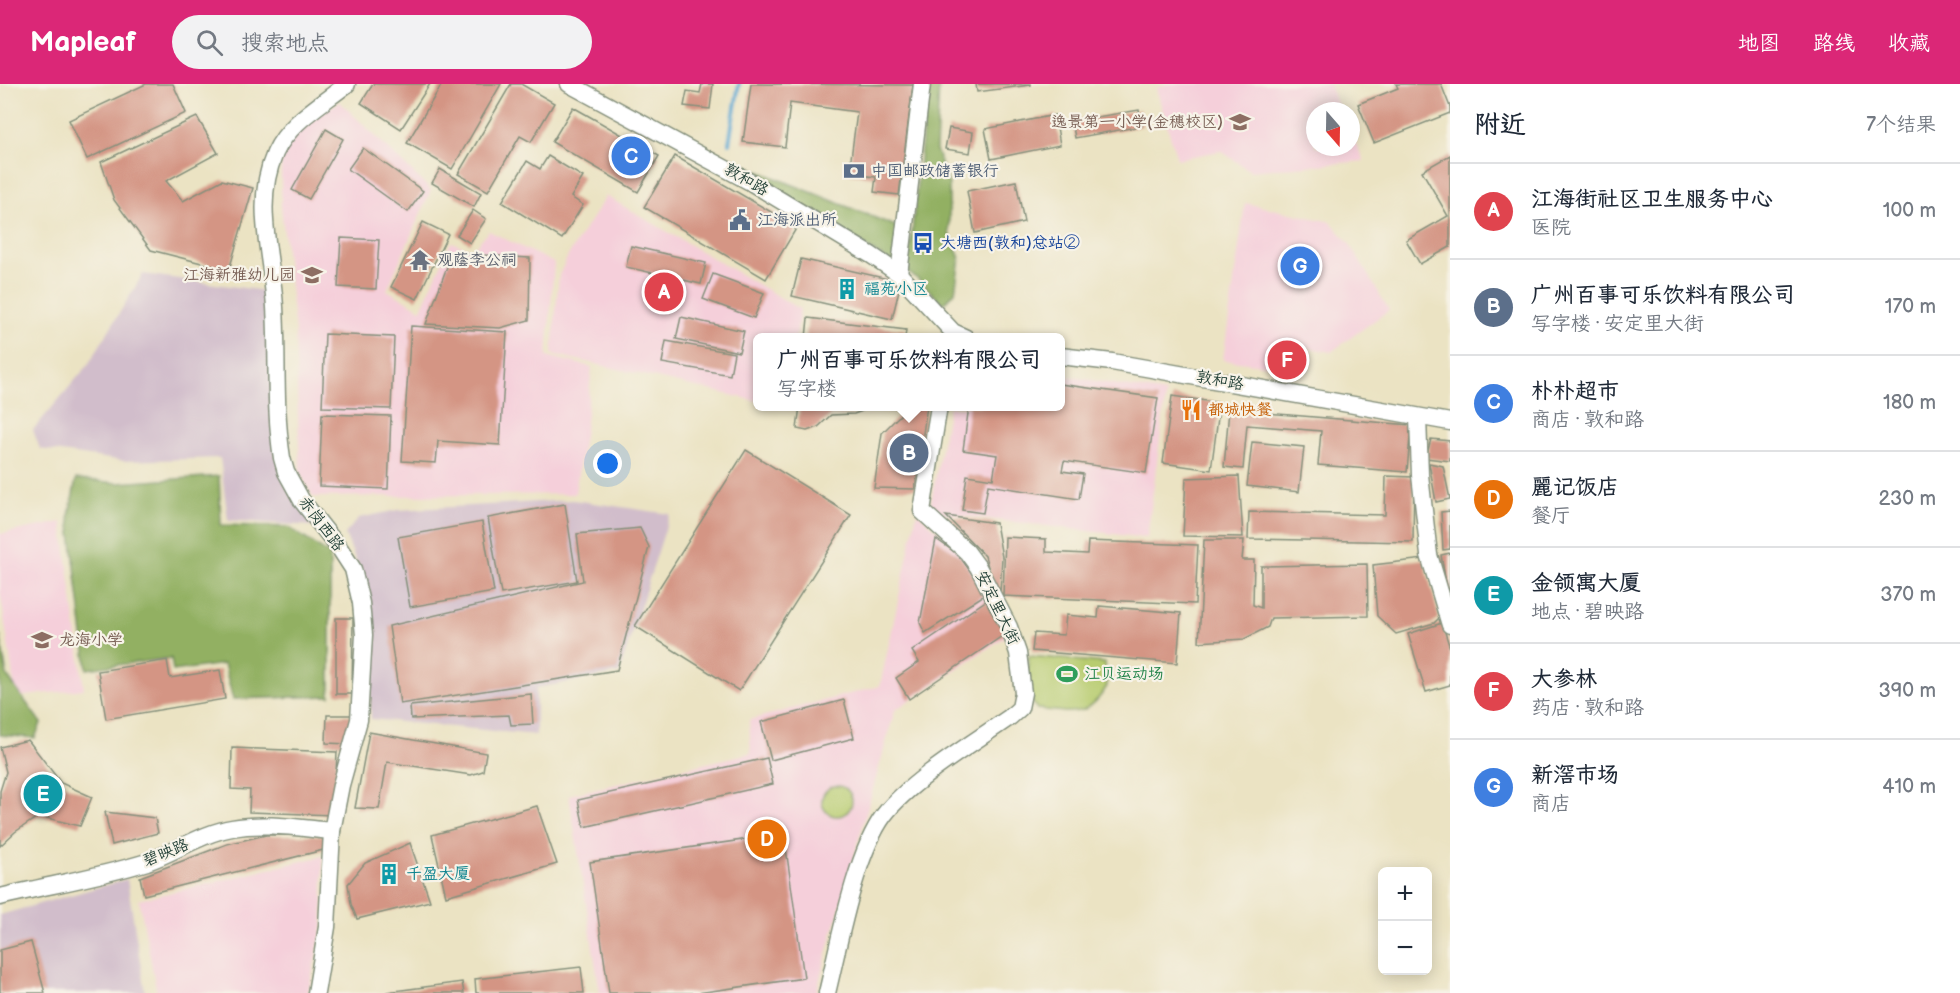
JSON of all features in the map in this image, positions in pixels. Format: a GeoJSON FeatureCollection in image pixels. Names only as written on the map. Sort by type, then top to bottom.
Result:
{"type":"FeatureCollection","features":[{"type":"Feature","properties":{"kind":"street","name":"赤岗西路"},"geometry":{"type":"LineString","coordinates":[[316,993],[327,927],[332,831],[341,785],[359,720],[364,635],[361,603],[353,569],[302,501],[286,472],[282,458],[275,304],[263,206],[266,180],[274,154],[283,138],[298,122],[346,84]]}},
{"type":"Feature","properties":{"kind":"street","name":"敦和路"},"geometry":{"type":"LineString","coordinates":[[569,84],[752,183],[899,274],[954,333]]}},
{"type":"Feature","properties":{"kind":"street"},"geometry":{"type":"LineString","coordinates":[[899,274],[922,84]]}},
{"type":"Feature","properties":{"kind":"street","name":"敦和路"},"geometry":{"type":"LineString","coordinates":[[1065,357],[1112,362],[1450,422]]}},
{"type":"Feature","properties":{"kind":"street","name":"安定里大街"},"geometry":{"type":"LineString","coordinates":[[827,993],[858,874],[871,838],[884,816],[931,773],[1010,717],[1020,708],[1022,700],[1018,653],[1009,627],[990,588],[967,552],[922,511],[938,411]]}},
{"type":"Feature","properties":{"kind":"street"},"geometry":{"type":"LineString","coordinates":[[1418,417],[1420,475],[1429,555],[1450,625]]}},
{"type":"Feature","properties":{"kind":"street","name":"碧映路"},"geometry":{"type":"LineString","coordinates":[[0,897],[127,868],[230,828],[258,826],[332,831]]}},
{"type":"Feature","properties":{"kind":"shaded area","name":"逸景第一小学(金穗校区)"},"geometry":{"type":"Polygon","coordinates":[[[1169,84],[1328,84],[1337,102],[1306,102],[1306,156],[1360,156],[1360,152],[1364,161],[1250,171],[1221,151],[1177,159],[1156,88],[1169,84]]]}},
{"type":"Feature","properties":{"kind":"shaded area"},"geometry":{"type":"Polygon","coordinates":[[[340,102],[431,190],[387,290],[421,309],[451,242],[472,250],[489,231],[554,263],[547,356],[592,367],[575,494],[313,497],[300,473],[295,331],[281,206],[281,149],[308,119],[340,102]]]}},
{"type":"Feature","properties":{"kind":"shaded area"},"geometry":{"type":"Polygon","coordinates":[[[606,196],[800,309],[797,333],[753,333],[753,400],[552,354],[559,275],[569,254],[606,196]]]}},
{"type":"Feature","properties":{"kind":"shaded area"},"geometry":{"type":"Polygon","coordinates":[[[1245,203],[1331,222],[1349,243],[1389,310],[1331,352],[1299,346],[1296,369],[1223,360],[1245,203]]]}},
{"type":"Feature","properties":{"kind":"shaded area"},"geometry":{"type":"Polygon","coordinates":[[[143,274],[266,291],[277,458],[312,526],[228,520],[220,458],[124,461],[40,449],[33,430],[88,365],[143,274]]]}},
{"type":"Feature","properties":{"kind":"shaded area"},"geometry":{"type":"Polygon","coordinates":[[[1065,376],[1166,393],[1147,538],[929,512],[948,411],[1065,411],[1065,376]]]}},
{"type":"Feature","properties":{"kind":"shaded area"},"geometry":{"type":"Polygon","coordinates":[[[573,500],[670,514],[619,673],[536,688],[536,735],[371,719],[366,585],[345,534],[359,518],[398,510],[573,500]]]}},
{"type":"Feature","properties":{"kind":"shaded area"},"geometry":{"type":"Polygon","coordinates":[[[917,512],[974,564],[1011,633],[895,710],[816,993],[600,993],[569,795],[751,753],[749,720],[880,686],[917,512]]]}},
{"type":"Feature","properties":{"kind":"shaded area","name":"龙海小学"},"geometry":{"type":"Polygon","coordinates":[[[62,522],[84,689],[16,697],[0,591],[0,534],[62,522]]]}},
{"type":"Feature","properties":{"kind":"shaded area"},"geometry":{"type":"Polygon","coordinates":[[[323,856],[323,925],[308,993],[157,993],[139,900],[323,856]]]}},
{"type":"Feature","properties":{"kind":"shaded area"},"geometry":{"type":"Polygon","coordinates":[[[127,879],[145,993],[0,993],[0,915],[127,879]]]}},
{"type":"Feature","properties":{"kind":"green space"},"geometry":{"type":"Polygon","coordinates":[[[928,84],[939,84],[936,150],[949,185],[949,233],[960,258],[955,292],[943,304],[919,280],[906,271],[928,84]]]}},
{"type":"Feature","properties":{"kind":"green space"},"geometry":{"type":"Polygon","coordinates":[[[731,160],[898,227],[897,258],[890,261],[751,179],[731,160]]]}},
{"type":"Feature","properties":{"kind":"green space"},"geometry":{"type":"Polygon","coordinates":[[[219,476],[221,525],[288,527],[330,555],[330,696],[233,699],[224,664],[173,671],[171,658],[87,669],[69,516],[76,479],[118,483],[219,476]]]}},
{"type":"Feature","properties":{"kind":"green space"},"geometry":{"type":"Polygon","coordinates":[[[0,635],[7,676],[41,723],[35,738],[0,735],[0,635]]]}},
{"type":"Feature","properties":{"kind":"green space","name":"江贝运动场"},"geometry":{"type":"Polygon","coordinates":[[[1029,656],[1105,663],[1107,686],[1100,697],[1085,709],[1069,712],[1037,709],[1028,690],[1029,656]]]}},
{"type":"Feature","properties":{"kind":"green space"},"geometry":{"type":"Polygon","coordinates":[[[837,786],[848,790],[852,801],[848,812],[837,816],[826,812],[822,801],[826,790],[837,786]]]}},
{"type":"Feature","properties":{"kind":"building"},"geometry":{"type":"Polygon","coordinates":[[[146,84],[173,84],[186,113],[87,159],[69,120],[146,84]]]}},
{"type":"Feature","properties":{"kind":"building"},"geometry":{"type":"Polygon","coordinates":[[[373,84],[430,84],[401,129],[361,103],[373,84]]]}},
{"type":"Feature","properties":{"kind":"building"},"geometry":{"type":"Polygon","coordinates":[[[442,84],[501,84],[452,169],[407,143],[442,84]]]}},
{"type":"Feature","properties":{"kind":"building"},"geometry":{"type":"Polygon","coordinates":[[[511,84],[521,84],[554,103],[531,142],[520,136],[488,191],[458,174],[511,84]]]}},
{"type":"Feature","properties":{"kind":"building"},"geometry":{"type":"Polygon","coordinates":[[[702,84],[713,84],[710,109],[684,106],[687,91],[700,93],[702,84]]]}},
{"type":"Feature","properties":{"kind":"building"},"geometry":{"type":"Polygon","coordinates":[[[751,84],[913,85],[899,195],[874,192],[876,177],[849,174],[857,112],[790,103],[785,147],[743,142],[751,84]]]}},
{"type":"Feature","properties":{"kind":"building"},"geometry":{"type":"Polygon","coordinates":[[[976,84],[1031,84],[1031,85],[977,92],[976,84]]]}},
{"type":"Feature","properties":{"kind":"building"},"geometry":{"type":"Polygon","coordinates":[[[1396,84],[1441,84],[1450,113],[1374,143],[1360,109],[1360,103],[1398,88],[1396,84]]]}},
{"type":"Feature","properties":{"kind":"building"},"geometry":{"type":"Polygon","coordinates":[[[573,107],[659,156],[638,192],[552,142],[573,107]]]}},
{"type":"Feature","properties":{"kind":"building"},"geometry":{"type":"Polygon","coordinates":[[[1139,110],[1142,126],[1075,138],[1072,121],[1139,110]]]}},
{"type":"Feature","properties":{"kind":"building"},"geometry":{"type":"Polygon","coordinates":[[[1055,115],[1060,145],[991,159],[985,129],[1055,115]]]}},
{"type":"Feature","properties":{"kind":"building"},"geometry":{"type":"Polygon","coordinates":[[[197,117],[218,153],[166,181],[183,201],[222,180],[253,188],[229,270],[151,250],[114,200],[101,162],[197,117]]]}},
{"type":"Feature","properties":{"kind":"building"},"geometry":{"type":"Polygon","coordinates":[[[949,128],[973,132],[970,153],[945,149],[949,128]]]}},
{"type":"Feature","properties":{"kind":"building"},"geometry":{"type":"Polygon","coordinates":[[[326,129],[343,139],[309,199],[292,190],[326,129]]]}},
{"type":"Feature","properties":{"kind":"building"},"geometry":{"type":"Polygon","coordinates":[[[363,148],[423,191],[408,212],[348,169],[363,148]]]}},
{"type":"Feature","properties":{"kind":"building"},"geometry":{"type":"Polygon","coordinates":[[[1450,155],[1450,247],[1420,264],[1406,240],[1448,216],[1422,171],[1450,155]]]}},
{"type":"Feature","properties":{"kind":"building"},"geometry":{"type":"Polygon","coordinates":[[[548,156],[583,177],[571,197],[583,205],[562,239],[502,202],[527,161],[540,169],[548,156]]]}},
{"type":"Feature","properties":{"kind":"building"},"geometry":{"type":"Polygon","coordinates":[[[675,156],[797,227],[766,279],[644,207],[675,156]]]}},
{"type":"Feature","properties":{"kind":"building"},"geometry":{"type":"Polygon","coordinates":[[[440,169],[481,193],[474,207],[432,183],[440,169]]]}},
{"type":"Feature","properties":{"kind":"building"},"geometry":{"type":"Polygon","coordinates":[[[1016,181],[1024,222],[975,233],[967,191],[1016,181]]]}},
{"type":"Feature","properties":{"kind":"building"},"geometry":{"type":"Polygon","coordinates":[[[473,210],[486,219],[470,243],[457,235],[473,210]]]}},
{"type":"Feature","properties":{"kind":"building","name":"观蔭李公祠"},"geometry":{"type":"Polygon","coordinates":[[[423,222],[448,234],[417,299],[391,287],[423,222]]]}},
{"type":"Feature","properties":{"kind":"building"},"geometry":{"type":"Polygon","coordinates":[[[341,238],[379,240],[376,289],[338,287],[341,238]]]}},
{"type":"Feature","properties":{"kind":"building"},"geometry":{"type":"Polygon","coordinates":[[[631,246],[706,263],[701,284],[626,267],[631,246]]]}},
{"type":"Feature","properties":{"kind":"building"},"geometry":{"type":"Polygon","coordinates":[[[452,253],[530,258],[529,320],[500,328],[426,324],[452,253]]]}},
{"type":"Feature","properties":{"kind":"building","name":"福苑小区"},"geometry":{"type":"Polygon","coordinates":[[[801,259],[901,282],[892,319],[792,296],[801,259]]]}},
{"type":"Feature","properties":{"kind":"building"},"geometry":{"type":"Polygon","coordinates":[[[713,274],[764,293],[754,318],[703,299],[713,274]]]}},
{"type":"Feature","properties":{"kind":"building"},"geometry":{"type":"Polygon","coordinates":[[[681,317],[744,331],[739,352],[676,339],[681,317]]]}},
{"type":"Feature","properties":{"kind":"building"},"geometry":{"type":"Polygon","coordinates":[[[808,318],[906,330],[906,333],[806,333],[808,318]]]}},
{"type":"Feature","properties":{"kind":"building"},"geometry":{"type":"Polygon","coordinates":[[[411,326],[507,332],[500,445],[438,441],[436,463],[402,461],[411,326]]]}},
{"type":"Feature","properties":{"kind":"building"},"geometry":{"type":"Polygon","coordinates":[[[325,334],[394,337],[391,409],[322,407],[325,334]]]}},
{"type":"Feature","properties":{"kind":"building"},"geometry":{"type":"Polygon","coordinates":[[[666,341],[734,353],[730,375],[662,363],[666,341]]]}},
{"type":"Feature","properties":{"kind":"building"},"geometry":{"type":"Polygon","coordinates":[[[1065,385],[1158,398],[1146,473],[1064,461],[1062,471],[1083,474],[1079,499],[988,485],[983,513],[962,510],[967,475],[993,479],[997,455],[963,450],[968,411],[1065,411],[1065,385]]]}},
{"type":"Feature","properties":{"kind":"building"},"geometry":{"type":"Polygon","coordinates":[[[1172,396],[1220,403],[1211,470],[1163,463],[1172,396]]]}},
{"type":"Feature","properties":{"kind":"building"},"geometry":{"type":"Polygon","coordinates":[[[1229,410],[1411,425],[1407,472],[1318,465],[1321,431],[1247,425],[1243,469],[1224,467],[1229,410]]]}},
{"type":"Feature","properties":{"kind":"building"},"geometry":{"type":"Polygon","coordinates":[[[799,411],[862,411],[854,414],[831,415],[818,427],[807,431],[797,429],[799,411]]]}},
{"type":"Feature","properties":{"kind":"building"},"geometry":{"type":"Polygon","coordinates":[[[904,411],[926,411],[915,489],[874,488],[882,433],[904,411]]]}},
{"type":"Feature","properties":{"kind":"building"},"geometry":{"type":"Polygon","coordinates":[[[322,414],[391,416],[388,489],[319,486],[322,414]]]}},
{"type":"Feature","properties":{"kind":"building"},"geometry":{"type":"Polygon","coordinates":[[[1431,439],[1450,441],[1450,461],[1426,458],[1431,439]]]}},
{"type":"Feature","properties":{"kind":"building"},"geometry":{"type":"Polygon","coordinates":[[[1252,442],[1304,447],[1299,492],[1247,486],[1252,442]]]}},
{"type":"Feature","properties":{"kind":"building"},"geometry":{"type":"Polygon","coordinates":[[[746,450],[851,515],[739,691],[635,626],[746,450]]]}},
{"type":"Feature","properties":{"kind":"building"},"geometry":{"type":"Polygon","coordinates":[[[1429,463],[1443,466],[1450,499],[1436,502],[1429,463]]]}},
{"type":"Feature","properties":{"kind":"building"},"geometry":{"type":"Polygon","coordinates":[[[1239,476],[1243,537],[1183,536],[1186,478],[1239,476]]]}},
{"type":"Feature","properties":{"kind":"building"},"geometry":{"type":"Polygon","coordinates":[[[1386,476],[1414,477],[1413,542],[1248,539],[1249,512],[1385,515],[1386,476]]]}},
{"type":"Feature","properties":{"kind":"building"},"geometry":{"type":"Polygon","coordinates":[[[565,504],[577,581],[501,594],[488,518],[565,504]]]}},
{"type":"Feature","properties":{"kind":"building"},"geometry":{"type":"Polygon","coordinates":[[[1450,511],[1450,549],[1443,550],[1441,512],[1450,511]]]}},
{"type":"Feature","properties":{"kind":"building"},"geometry":{"type":"Polygon","coordinates":[[[946,516],[996,523],[1002,557],[1000,593],[994,589],[985,556],[946,516]]]}},
{"type":"Feature","properties":{"kind":"building"},"geometry":{"type":"Polygon","coordinates":[[[482,522],[494,592],[410,607],[398,537],[482,522]]]}},
{"type":"Feature","properties":{"kind":"building"},"geometry":{"type":"Polygon","coordinates":[[[640,528],[649,547],[617,670],[400,704],[389,626],[583,581],[577,534],[640,528]]]}},
{"type":"Feature","properties":{"kind":"building"},"geometry":{"type":"Polygon","coordinates":[[[1005,537],[1046,539],[1046,552],[1087,554],[1088,541],[1198,545],[1195,604],[1003,596],[1005,537]]]}},
{"type":"Feature","properties":{"kind":"building"},"geometry":{"type":"Polygon","coordinates":[[[936,539],[960,556],[986,594],[925,633],[920,623],[936,539]]]}},
{"type":"Feature","properties":{"kind":"building"},"geometry":{"type":"Polygon","coordinates":[[[1204,540],[1244,540],[1242,560],[1254,560],[1253,605],[1261,608],[1261,566],[1367,564],[1368,616],[1271,618],[1268,627],[1244,639],[1199,642],[1204,540]]]}},
{"type":"Feature","properties":{"kind":"building"},"geometry":{"type":"Polygon","coordinates":[[[1450,553],[1450,599],[1449,600],[1441,555],[1450,553]]]}},
{"type":"Feature","properties":{"kind":"building"},"geometry":{"type":"Polygon","coordinates":[[[1424,559],[1439,618],[1434,623],[1396,634],[1377,616],[1373,565],[1424,559]]]}},
{"type":"Feature","properties":{"kind":"building"},"geometry":{"type":"Polygon","coordinates":[[[987,600],[1008,632],[909,699],[896,678],[919,662],[912,651],[987,600]]]}},
{"type":"Feature","properties":{"kind":"building"},"geometry":{"type":"Polygon","coordinates":[[[1099,606],[1181,613],[1177,663],[1032,651],[1034,633],[1064,635],[1066,615],[1098,618],[1099,606]]]}},
{"type":"Feature","properties":{"kind":"building"},"geometry":{"type":"Polygon","coordinates":[[[336,618],[353,618],[352,694],[336,694],[336,618]]]}},
{"type":"Feature","properties":{"kind":"building"},"geometry":{"type":"Polygon","coordinates":[[[1442,623],[1450,648],[1450,685],[1426,692],[1408,634],[1442,623]]]}},
{"type":"Feature","properties":{"kind":"building"},"geometry":{"type":"Polygon","coordinates":[[[167,660],[170,678],[220,670],[225,699],[106,719],[98,671],[167,660]]]}},
{"type":"Feature","properties":{"kind":"building"},"geometry":{"type":"Polygon","coordinates":[[[531,694],[533,724],[511,725],[509,715],[411,719],[410,706],[531,694]]]}},
{"type":"Feature","properties":{"kind":"building"},"geometry":{"type":"Polygon","coordinates":[[[844,700],[854,738],[771,760],[761,722],[844,700]]]}},
{"type":"Feature","properties":{"kind":"building"},"geometry":{"type":"Polygon","coordinates":[[[327,715],[351,715],[350,744],[326,743],[327,715]]]}},
{"type":"Feature","properties":{"kind":"building"},"geometry":{"type":"Polygon","coordinates":[[[369,732],[486,753],[483,771],[471,775],[387,762],[379,809],[355,808],[369,732]]]}},
{"type":"Feature","properties":{"kind":"building"},"geometry":{"type":"Polygon","coordinates":[[[28,740],[61,783],[92,797],[80,826],[39,816],[15,832],[0,846],[0,791],[6,772],[0,747],[28,740]]]}},
{"type":"Feature","properties":{"kind":"building"},"geometry":{"type":"Polygon","coordinates":[[[232,748],[337,752],[334,815],[249,812],[250,790],[231,789],[232,748]]]}},
{"type":"Feature","properties":{"kind":"building"},"geometry":{"type":"Polygon","coordinates":[[[767,758],[773,784],[584,827],[578,800],[767,758]]]}},
{"type":"Feature","properties":{"kind":"building"},"geometry":{"type":"Polygon","coordinates":[[[537,806],[557,864],[446,896],[432,835],[537,806]]]}},
{"type":"Feature","properties":{"kind":"building"},"geometry":{"type":"Polygon","coordinates":[[[105,812],[155,818],[158,833],[112,845],[105,812]]]}},
{"type":"Feature","properties":{"kind":"building"},"geometry":{"type":"Polygon","coordinates":[[[784,834],[804,978],[697,993],[609,993],[590,862],[784,834]]]}},
{"type":"Feature","properties":{"kind":"building"},"geometry":{"type":"Polygon","coordinates":[[[266,835],[329,835],[323,850],[144,895],[140,877],[227,844],[266,835]]]}},
{"type":"Feature","properties":{"kind":"building","name":"千盈大厦"},"geometry":{"type":"Polygon","coordinates":[[[410,843],[430,901],[357,919],[351,904],[348,884],[365,863],[410,843]]]}},
{"type":"Feature","properties":{"kind":"building"},"geometry":{"type":"Polygon","coordinates":[[[31,942],[45,993],[0,993],[0,950],[31,942]]]}},
{"type":"Feature","properties":{"kind":"building"},"geometry":{"type":"Polygon","coordinates":[[[581,967],[584,993],[476,993],[475,979],[581,967]]]}},
{"type":"Feature","properties":{"kind":"building"},"geometry":{"type":"Polygon","coordinates":[[[462,982],[464,993],[387,993],[387,992],[462,982]]]}},
{"type":"Feature","properties":{"kind":"waterway"},"geometry":{"type":"LineString","coordinates":[[729,143],[739,84]]}},
{"type":"Feature","properties":{"kind":"place","name":"逸景第一小学(金穗校区)"},"geometry":{"type":"Point","coordinates":[1240,122]}},
{"type":"Feature","properties":{"kind":"place","name":"朴朴超市"},"geometry":{"type":"Point","coordinates":[631,156]}},
{"type":"Feature","properties":{"kind":"place","name":"中国邮政储蓄银行"},"geometry":{"type":"Point","coordinates":[854,171]}},
{"type":"Feature","properties":{"kind":"place","name":"江海派出所"},"geometry":{"type":"Point","coordinates":[740,220]}},
{"type":"Feature","properties":{"kind":"place","name":"大塘西(敦和)总站②"},"geometry":{"type":"Point","coordinates":[923,243]}},
{"type":"Feature","properties":{"kind":"place","name":"观蔭李公祠"},"geometry":{"type":"Point","coordinates":[420,260]}},
{"type":"Feature","properties":{"kind":"place","name":"新滘市场"},"geometry":{"type":"Point","coordinates":[1300,266]}},
{"type":"Feature","properties":{"kind":"place","name":"江海新雅幼儿园"},"geometry":{"type":"Point","coordinates":[312,275]}},
{"type":"Feature","properties":{"kind":"place","name":"福苑小区"},"geometry":{"type":"Point","coordinates":[847,289]}},
{"type":"Feature","properties":{"kind":"place","name":"江海街社区卫生服务中心"},"geometry":{"type":"Point","coordinates":[664,292]}},
{"type":"Feature","properties":{"kind":"place","name":"大参林"},"geometry":{"type":"Point","coordinates":[1287,360]}},
{"type":"Feature","properties":{"kind":"place","name":"都城快餐"},"geometry":{"type":"Point","coordinates":[1191,410]}},
{"type":"Feature","properties":{"kind":"place","name":"广州百事可乐饮料有限公司"},"geometry":{"type":"Point","coordinates":[909,453]}},
{"type":"Feature","properties":{"kind":"place","name":"龙海小学"},"geometry":{"type":"Point","coordinates":[42,640]}},
{"type":"Feature","properties":{"kind":"place","name":"江贝运动场"},"geometry":{"type":"Point","coordinates":[1067,674]}},
{"type":"Feature","properties":{"kind":"place","name":"金领寓大厦"},"geometry":{"type":"Point","coordinates":[43,794]}},
{"type":"Feature","properties":{"kind":"place","name":"麗记饭店"},"geometry":{"type":"Point","coordinates":[767,839]}},
{"type":"Feature","properties":{"kind":"place","name":"千盈大厦"},"geometry":{"type":"Point","coordinates":[389,874]}}]}
